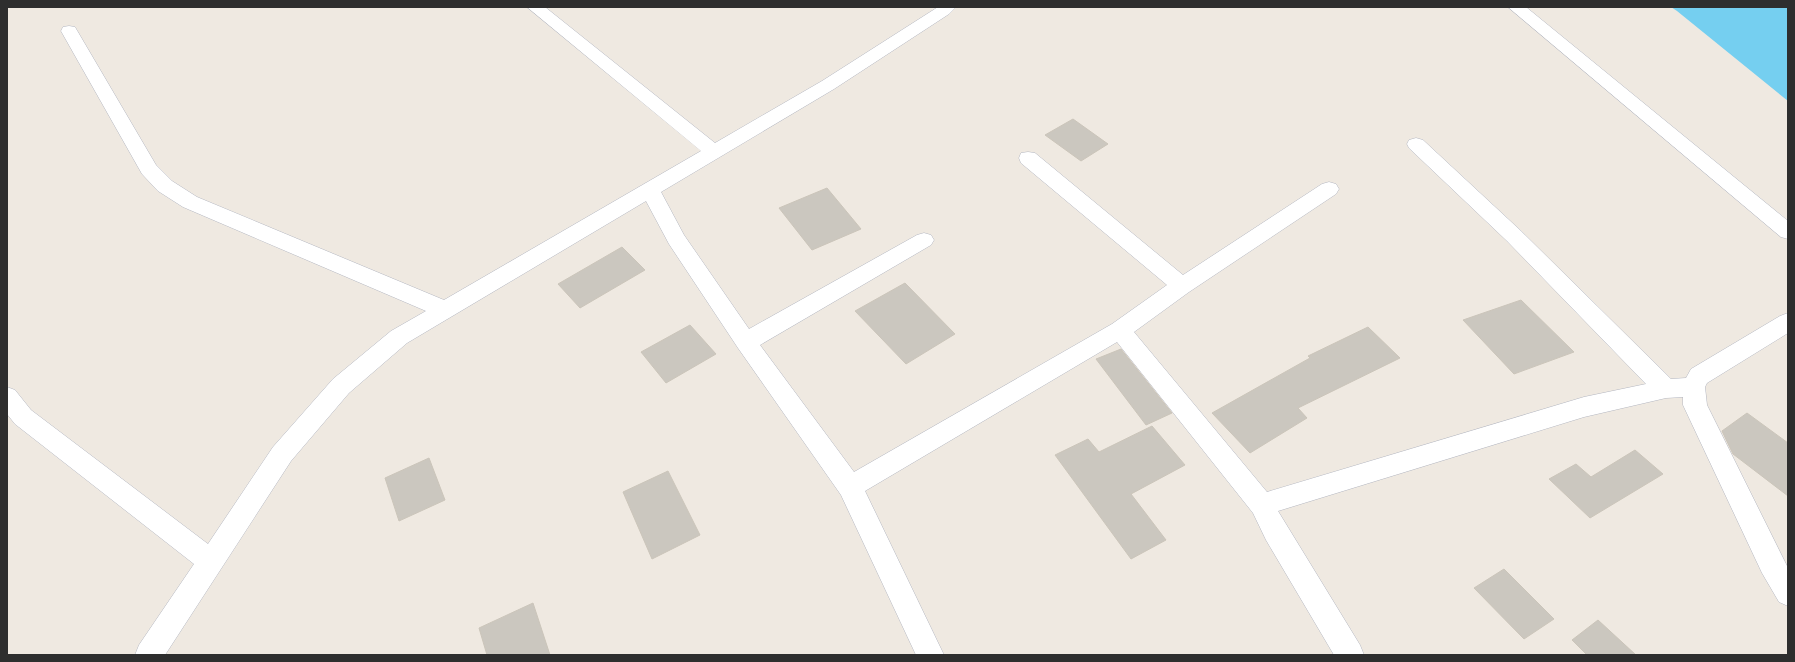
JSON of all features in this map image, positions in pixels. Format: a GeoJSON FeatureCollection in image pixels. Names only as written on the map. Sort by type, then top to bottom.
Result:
{"type":"FeatureCollection","features":[{"type":"Feature","properties":{"kind":"street"},"geometry":{"type":"LineString","coordinates":[[536,7],[714,152]]}},
{"type":"Feature","properties":{"kind":"street"},"geometry":{"type":"LineString","coordinates":[[149,655],[282,454],[341,386],[400,337],[828,85],[944,12],[948,7]]}},
{"type":"Feature","properties":{"kind":"street"},"geometry":{"type":"LineString","coordinates":[[1516,7],[1788,232]]}},
{"type":"Feature","properties":{"kind":"street"},"geometry":{"type":"LineString","coordinates":[[69,31],[149,169],[165,186],[190,202],[445,310]]}},
{"type":"Feature","properties":{"kind":"street"},"geometry":{"type":"LineString","coordinates":[[1416,144],[1514,236],[1666,389]]}},
{"type":"Feature","properties":{"kind":"street"},"geometry":{"type":"LineString","coordinates":[[1028,158],[1182,286]]}},
{"type":"Feature","properties":{"kind":"street"},"geometry":{"type":"LineString","coordinates":[[650,189],[676,238],[746,342],[850,486],[930,655]]}},
{"type":"Feature","properties":{"kind":"street"},"geometry":{"type":"LineString","coordinates":[[850,486],[1120,330],[1182,286],[1329,189]]}},
{"type":"Feature","properties":{"kind":"street"},"geometry":{"type":"LineString","coordinates":[[746,342],[924,240]]}},
{"type":"Feature","properties":{"kind":"street"},"geometry":{"type":"LineString","coordinates":[[1788,322],[1699,376],[1693,387],[1695,405],[1771,564],[1788,593]]}},
{"type":"Feature","properties":{"kind":"street"},"geometry":{"type":"LineString","coordinates":[[1120,330],[1262,504],[1275,532],[1350,655]]}},
{"type":"Feature","properties":{"kind":"street"},"geometry":{"type":"LineString","coordinates":[[1262,504],[1584,407],[1666,389],[1693,387]]}},
{"type":"Feature","properties":{"kind":"street"},"geometry":{"type":"LineString","coordinates":[[7,397],[23,417],[211,562]]}},
{"type":"Feature","properties":{"kind":"water"},"geometry":{"type":"Polygon","coordinates":[[[1671,7],[1788,7],[1788,101],[1677,11],[1671,7]]]}},
{"type":"Feature","properties":{"kind":"building"},"geometry":{"type":"Polygon","coordinates":[[[1073,119],[1108,144],[1081,161],[1045,135],[1073,119]]]}},
{"type":"Feature","properties":{"kind":"building"},"geometry":{"type":"Polygon","coordinates":[[[827,188],[861,229],[812,250],[779,208],[827,188]]]}},
{"type":"Feature","properties":{"kind":"building"},"geometry":{"type":"Polygon","coordinates":[[[622,247],[645,270],[580,308],[558,284],[622,247]]]}},
{"type":"Feature","properties":{"kind":"building"},"geometry":{"type":"Polygon","coordinates":[[[905,283],[955,334],[906,364],[855,311],[905,283]]]}},
{"type":"Feature","properties":{"kind":"building"},"geometry":{"type":"Polygon","coordinates":[[[1521,300],[1574,352],[1514,374],[1463,320],[1521,300]]]}},
{"type":"Feature","properties":{"kind":"building"},"geometry":{"type":"Polygon","coordinates":[[[690,325],[716,354],[666,383],[641,352],[690,325]]]}},
{"type":"Feature","properties":{"kind":"building"},"geometry":{"type":"Polygon","coordinates":[[[1368,327],[1400,358],[1298,408],[1307,418],[1250,453],[1212,413],[1310,358],[1308,356],[1368,327]]]}},
{"type":"Feature","properties":{"kind":"building"},"geometry":{"type":"Polygon","coordinates":[[[1121,349],[1172,413],[1146,425],[1096,359],[1121,349]]]}},
{"type":"Feature","properties":{"kind":"building"},"geometry":{"type":"Polygon","coordinates":[[[1747,413],[1788,443],[1788,496],[1733,454],[1722,431],[1747,413]]]}},
{"type":"Feature","properties":{"kind":"building"},"geometry":{"type":"Polygon","coordinates":[[[1152,426],[1185,465],[1131,494],[1166,540],[1131,559],[1055,455],[1088,439],[1099,452],[1152,426]]]}},
{"type":"Feature","properties":{"kind":"building"},"geometry":{"type":"Polygon","coordinates":[[[1635,450],[1663,474],[1590,518],[1549,479],[1576,464],[1591,477],[1635,450]]]}},
{"type":"Feature","properties":{"kind":"building"},"geometry":{"type":"Polygon","coordinates":[[[429,458],[445,500],[399,521],[385,478],[429,458]]]}},
{"type":"Feature","properties":{"kind":"building"},"geometry":{"type":"Polygon","coordinates":[[[668,471],[700,535],[652,559],[623,492],[668,471]]]}},
{"type":"Feature","properties":{"kind":"building"},"geometry":{"type":"Polygon","coordinates":[[[1504,569],[1554,619],[1524,639],[1474,588],[1504,569]]]}},
{"type":"Feature","properties":{"kind":"building"},"geometry":{"type":"Polygon","coordinates":[[[533,603],[550,655],[487,655],[479,628],[533,603]]]}},
{"type":"Feature","properties":{"kind":"building"},"geometry":{"type":"Polygon","coordinates":[[[1598,620],[1636,655],[1587,655],[1572,640],[1598,620]]]}}]}
